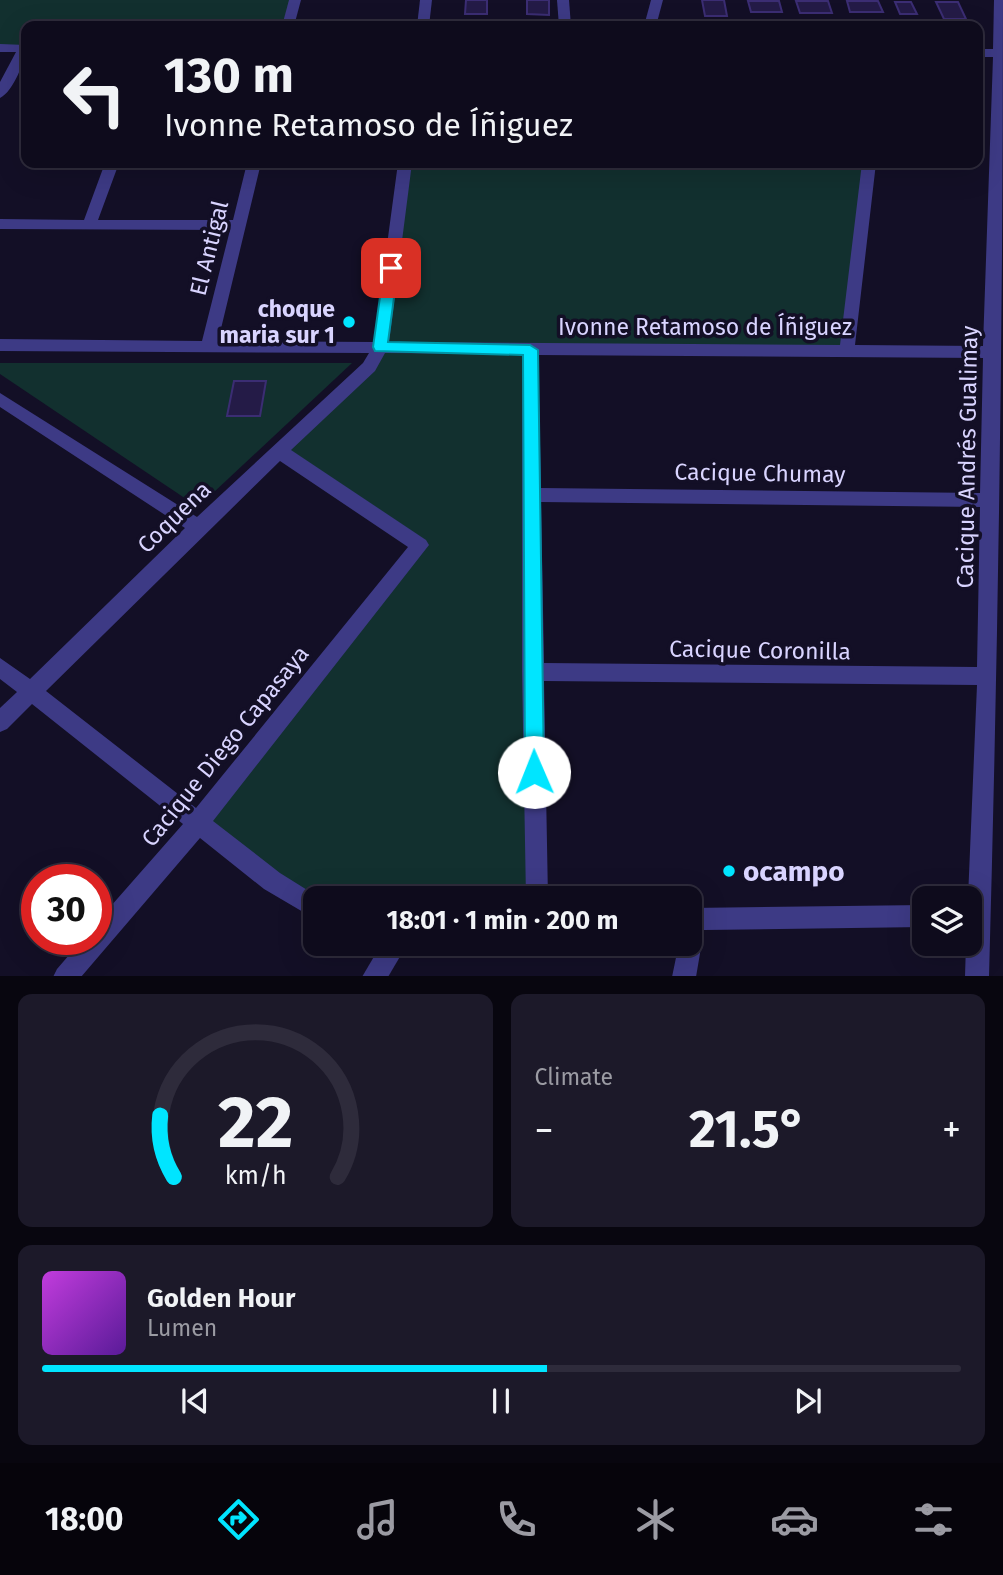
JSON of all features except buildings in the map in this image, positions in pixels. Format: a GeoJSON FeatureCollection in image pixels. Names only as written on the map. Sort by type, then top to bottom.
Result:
{"type":"FeatureCollection","features":[{"type":"Feature","properties":{"kind":"street"},"geometry":{"type":"LineString","coordinates":[[289,21],[295,0]]}},
{"type":"Feature","properties":{"kind":"street"},"geometry":{"type":"LineString","coordinates":[[423,21],[426,0]]}},
{"type":"Feature","properties":{"kind":"street"},"geometry":{"type":"LineString","coordinates":[[564,0],[565,21]]}},
{"type":"Feature","properties":{"kind":"street"},"geometry":{"type":"LineString","coordinates":[[651,21],[657,0]]}},
{"type":"Feature","properties":{"kind":"street","name":"Cacique Andrés Gualimay"},"geometry":{"type":"LineString","coordinates":[[975,886],[987,676],[988,500],[1000,0]]}},
{"type":"Feature","properties":{"kind":"street"},"geometry":{"type":"LineString","coordinates":[[0,48],[21,49]]}},
{"type":"Feature","properties":{"kind":"street"},"geometry":{"type":"LineString","coordinates":[[983,53],[998,53]]}},
{"type":"Feature","properties":{"kind":"street"},"geometry":{"type":"LineString","coordinates":[[0,94],[21,56]]}},
{"type":"Feature","properties":{"kind":"street"},"geometry":{"type":"LineString","coordinates":[[89,224],[110,168]]}},
{"type":"Feature","properties":{"kind":"street","name":"El Antigal"},"geometry":{"type":"LineString","coordinates":[[209,345],[253,168]]}},
{"type":"Feature","properties":{"kind":"street"},"geometry":{"type":"LineString","coordinates":[[380,347],[404,168]]}},
{"type":"Feature","properties":{"kind":"street"},"geometry":{"type":"LineString","coordinates":[[847,350],[868,168]]}},
{"type":"Feature","properties":{"kind":"street"},"geometry":{"type":"LineString","coordinates":[[0,223],[238,225]]}},
{"type":"Feature","properties":{"kind":"street","name":"Ivonne Retamoso de Íñiguez"},"geometry":{"type":"LineString","coordinates":[[0,345],[991,352]]}},
{"type":"Feature","properties":{"kind":"street","name":"Coquena"},"geometry":{"type":"LineString","coordinates":[[0,722],[198,527],[353,385],[369,368],[380,347]]}},
{"type":"Feature","properties":{"kind":"street"},"geometry":{"type":"LineString","coordinates":[[530,350],[537,886]]}},
{"type":"Feature","properties":{"kind":"street"},"geometry":{"type":"LineString","coordinates":[[0,399],[198,527]]}},
{"type":"Feature","properties":{"kind":"street","name":"Cacique Diego Capasaya"},"geometry":{"type":"LineString","coordinates":[[65,976],[199,822],[420,545],[279,452]]}},
{"type":"Feature","properties":{"kind":"street","name":"Cacique Chumay"},"geometry":{"type":"LineString","coordinates":[[532,495],[988,500]]}},
{"type":"Feature","properties":{"kind":"street"},"geometry":{"type":"LineString","coordinates":[[0,667],[272,881],[303,900]]}},
{"type":"Feature","properties":{"kind":"street","name":"Cacique Coronilla"},"geometry":{"type":"LineString","coordinates":[[532,672],[987,676]]}},
{"type":"Feature","properties":{"kind":"street"},"geometry":{"type":"LineString","coordinates":[[702,919],[912,916]]}},
{"type":"Feature","properties":{"kind":"street"},"geometry":{"type":"LineString","coordinates":[[374,976],[387,956]]}},
{"type":"Feature","properties":{"kind":"street"},"geometry":{"type":"LineString","coordinates":[[684,976],[687,956]]}},
{"type":"Feature","properties":{"kind":"street","name":"Cacique Andrés Gualimay"},"geometry":{"type":"LineString","coordinates":[[975,956],[976,976]]}},
{"type":"Feature","properties":{"kind":"green space"},"geometry":{"type":"Polygon","coordinates":[[[0,0],[294,0],[288,21],[21,21],[21,48],[0,48],[0,0]]]}},
{"type":"Feature","properties":{"kind":"green space"},"geometry":{"type":"Polygon","coordinates":[[[404,168],[867,168],[847,349],[381,347],[404,168]]]}},
{"type":"Feature","properties":{"kind":"green space"},"geometry":{"type":"Polygon","coordinates":[[[382,349],[529,351],[535,886],[303,886],[303,890],[203,821],[424,544],[283,451],[382,349]]]}},
{"type":"Feature","properties":{"kind":"green space"},"geometry":{"type":"Polygon","coordinates":[[[0,363],[352,363],[198,507],[0,374],[0,363]]]}},
{"type":"Feature","properties":{"kind":"place","name":"choque maria sur 1"},"geometry":{"type":"Point","coordinates":[349,322]}},
{"type":"Feature","properties":{"kind":"place","name":"ocampo"},"geometry":{"type":"Point","coordinates":[729,871]}},
{"type":"Feature","properties":{"kind":"route"},"geometry":{"type":"LineString","coordinates":[[391,268],[380,347],[530,350],[534,772]]}}]}
